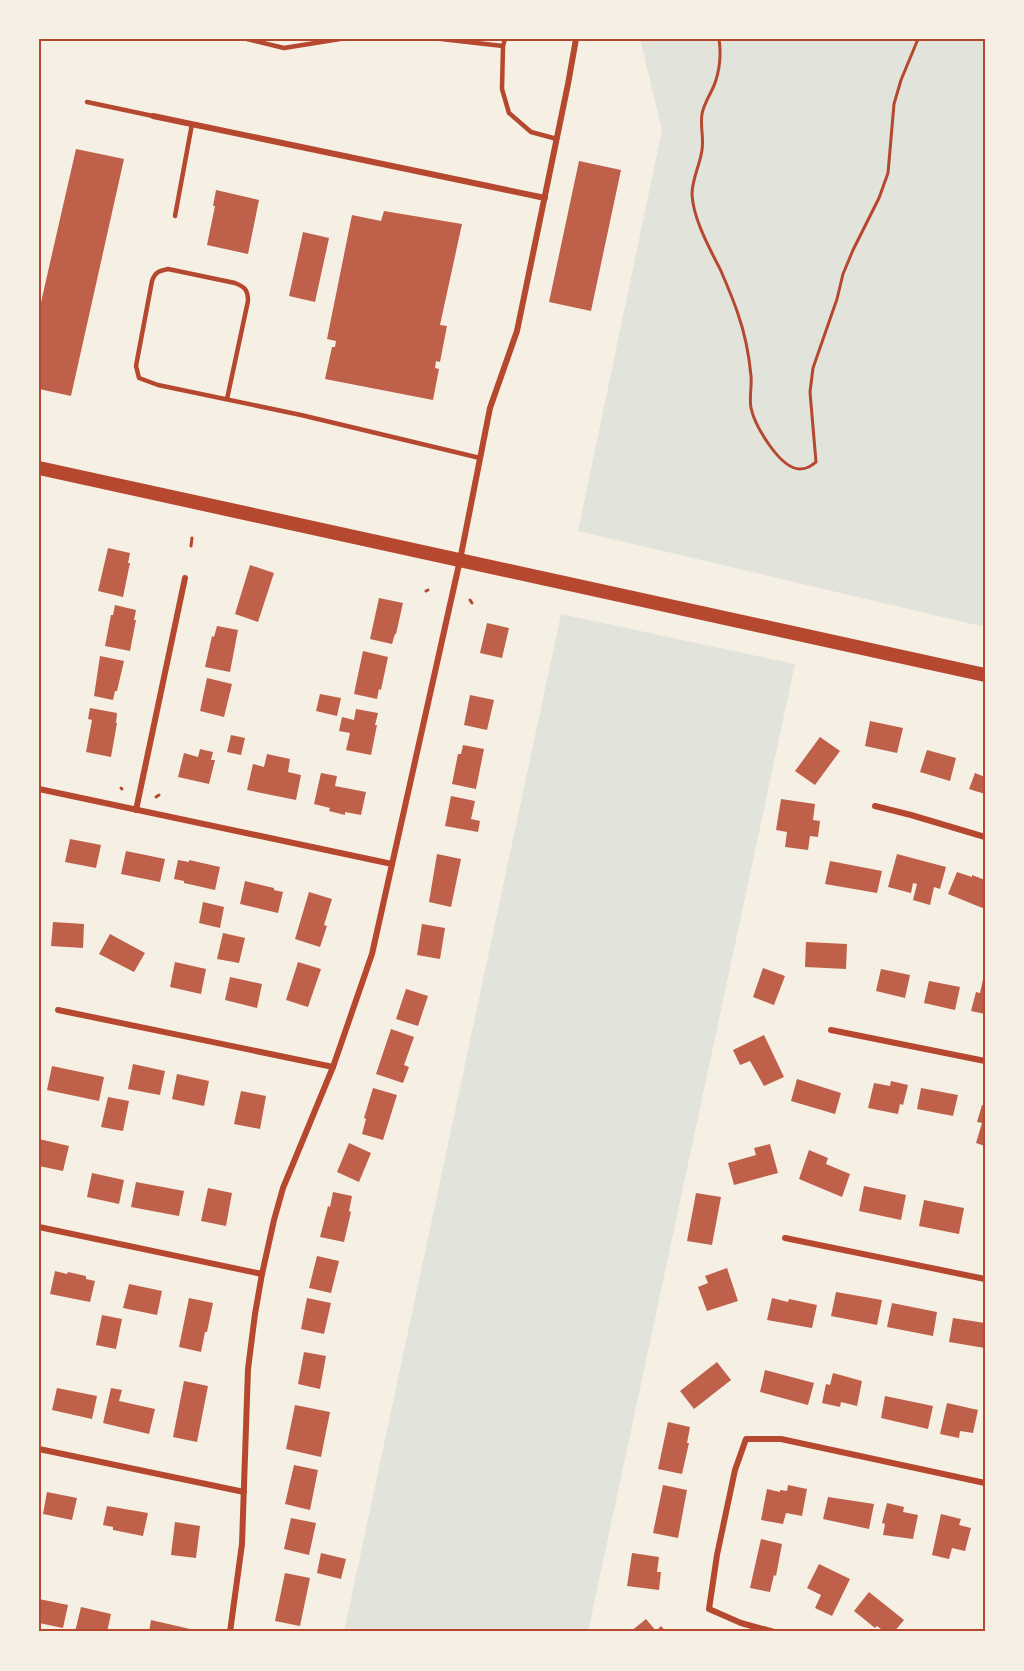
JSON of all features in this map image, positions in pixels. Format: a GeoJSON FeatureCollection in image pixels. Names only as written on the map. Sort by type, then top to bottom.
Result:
{"type":"FeatureCollection","features":[{"type":"Feature","properties":{"kind":"main road"},"geometry":{"type":"LineString","coordinates":[[39,468],[985,675]]}},
{"type":"Feature","properties":{"kind":"street"},"geometry":{"type":"LineString","coordinates":[[230,1632],[239,1571],[248,1369],[262,1274],[283,1188],[333,1067],[372,954],[460,560],[492,401],[517,331],[576,39]]}},
{"type":"Feature","properties":{"kind":"street"},"geometry":{"type":"LineString","coordinates":[[153,116],[545,198]]}},
{"type":"Feature","properties":{"kind":"street"},"geometry":{"type":"LineString","coordinates":[[136,810],[185,578]]}},
{"type":"Feature","properties":{"kind":"street"},"geometry":{"type":"LineString","coordinates":[[39,789],[392,864]]}},
{"type":"Feature","properties":{"kind":"street"},"geometry":{"type":"LineString","coordinates":[[875,806],[985,837]]}},
{"type":"Feature","properties":{"kind":"street"},"geometry":{"type":"LineString","coordinates":[[58,1010],[333,1067]]}},
{"type":"Feature","properties":{"kind":"street"},"geometry":{"type":"LineString","coordinates":[[831,1030],[985,1061]]}},
{"type":"Feature","properties":{"kind":"street"},"geometry":{"type":"LineString","coordinates":[[39,1227],[262,1274]]}},
{"type":"Feature","properties":{"kind":"street"},"geometry":{"type":"LineString","coordinates":[[785,1238],[985,1279]]}},
{"type":"Feature","properties":{"kind":"street"},"geometry":{"type":"LineString","coordinates":[[774,1632],[741,1623],[709,1609],[717,1555],[735,1470],[746,1439],[781,1439],[985,1483]]}},
{"type":"Feature","properties":{"kind":"street"},"geometry":{"type":"LineString","coordinates":[[39,1449],[244,1492]]}},
{"type":"Feature","properties":{"kind":"lane"},"geometry":{"type":"LineString","coordinates":[[247,39],[284,48],[340,39]]}},
{"type":"Feature","properties":{"kind":"lane"},"geometry":{"type":"LineString","coordinates":[[441,39],[503,46]]}},
{"type":"Feature","properties":{"kind":"lane"},"geometry":{"type":"LineString","coordinates":[[505,39],[502,89],[509,113],[531,132],[557,139]]}},
{"type":"Feature","properties":{"kind":"lane"},"geometry":{"type":"LineString","coordinates":[[87,102],[153,116]]}},
{"type":"Feature","properties":{"kind":"lane"},"geometry":{"type":"LineString","coordinates":[[175,216],[192,124]]}},
{"type":"Feature","properties":{"kind":"lane"},"geometry":{"type":"LineString","coordinates":[[227,399],[248,301],[246,289],[235,283],[168,269],[159,271],[152,281],[136,366],[139,378],[158,385],[301,415],[480,458]]}},
{"type":"Feature","properties":{"kind":"path"},"geometry":{"type":"LineString","coordinates":[[719,39],[720,61],[717,79],[702,112],[703,148],[692,192],[693,206],[733,302],[749,350],[750,406],[757,425],[766,442],[778,455],[798,470],[809,468],[816,462],[810,392],[813,368],[843,274],[879,198],[888,173],[894,104],[918,39]]}},
{"type":"Feature","properties":{"kind":"path"},"geometry":{"type":"LineString","coordinates":[[190,546],[192,538]]}},
{"type":"Feature","properties":{"kind":"shaded area"},"geometry":{"type":"Polygon","coordinates":[[[640,39],[985,39],[985,627],[578,531],[662,130],[640,39]]]}},
{"type":"Feature","properties":{"kind":"shaded area"},"geometry":{"type":"Polygon","coordinates":[[[561,614],[795,664],[588,1632],[344,1632],[561,614]]]}},
{"type":"Feature","properties":{"kind":"building"},"geometry":{"type":"Polygon","coordinates":[[[76,149],[124,159],[71,396],[39,389],[39,311],[76,149]]]}},
{"type":"Feature","properties":{"kind":"building"},"geometry":{"type":"Polygon","coordinates":[[[579,161],[621,170],[591,311],[549,302],[579,161]]]}},
{"type":"Feature","properties":{"kind":"building"},"geometry":{"type":"Polygon","coordinates":[[[216,190],[259,200],[248,254],[207,245],[216,190]]]}},
{"type":"Feature","properties":{"kind":"building"},"geometry":{"type":"Polygon","coordinates":[[[384,211],[462,224],[440,325],[447,326],[440,362],[436,361],[435,368],[439,369],[433,400],[325,379],[332,347],[335,347],[336,341],[327,339],[352,215],[381,221],[384,211]]]}},
{"type":"Feature","properties":{"kind":"building"},"geometry":{"type":"Polygon","coordinates":[[[303,232],[329,238],[315,302],[289,296],[303,232]]]}},
{"type":"Feature","properties":{"kind":"building"},"geometry":{"type":"Polygon","coordinates":[[[108,548],[130,553],[123,597],[98,591],[108,548]]]}},
{"type":"Feature","properties":{"kind":"building"},"geometry":{"type":"Polygon","coordinates":[[[250,565],[274,573],[258,622],[235,614],[250,565]]]}},
{"type":"Feature","properties":{"kind":"building"},"geometry":{"type":"Polygon","coordinates":[[[379,598],[403,603],[392,644],[370,639],[379,598]]]}},
{"type":"Feature","properties":{"kind":"building"},"geometry":{"type":"Polygon","coordinates":[[[115,605],[136,610],[130,651],[105,646],[115,605]]]}},
{"type":"Feature","properties":{"kind":"building"},"geometry":{"type":"Polygon","coordinates":[[[487,623],[509,628],[502,658],[480,653],[487,623]]]}},
{"type":"Feature","properties":{"kind":"building"},"geometry":{"type":"Polygon","coordinates":[[[217,626],[238,630],[230,672],[205,667],[212,636],[214,637],[217,626]]]}},
{"type":"Feature","properties":{"kind":"building"},"geometry":{"type":"Polygon","coordinates":[[[363,651],[388,657],[377,699],[354,694],[363,651]]]}},
{"type":"Feature","properties":{"kind":"building"},"geometry":{"type":"Polygon","coordinates":[[[100,656],[124,661],[113,700],[94,696],[100,656]]]}},
{"type":"Feature","properties":{"kind":"building"},"geometry":{"type":"Polygon","coordinates":[[[207,678],[232,684],[224,717],[200,711],[207,678]]]}},
{"type":"Feature","properties":{"kind":"building"},"geometry":{"type":"Polygon","coordinates":[[[320,694],[341,698],[337,716],[316,711],[320,694]]]}},
{"type":"Feature","properties":{"kind":"building"},"geometry":{"type":"Polygon","coordinates":[[[470,695],[494,700],[487,730],[464,725],[470,695]]]}},
{"type":"Feature","properties":{"kind":"building"},"geometry":{"type":"Polygon","coordinates":[[[90,708],[117,713],[111,757],[86,752],[92,720],[88,719],[90,708]]]}},
{"type":"Feature","properties":{"kind":"building"},"geometry":{"type":"Polygon","coordinates":[[[356,709],[378,713],[371,755],[346,750],[350,733],[339,731],[342,717],[354,720],[356,709]]]}},
{"type":"Feature","properties":{"kind":"building"},"geometry":{"type":"Polygon","coordinates":[[[870,721],[903,728],[897,753],[865,746],[870,721]]]}},
{"type":"Feature","properties":{"kind":"building"},"geometry":{"type":"Polygon","coordinates":[[[231,735],[245,738],[241,755],[227,752],[231,735]]]}},
{"type":"Feature","properties":{"kind":"building"},"geometry":{"type":"Polygon","coordinates":[[[820,737],[840,751],[815,785],[795,771],[820,737]]]}},
{"type":"Feature","properties":{"kind":"building"},"geometry":{"type":"Polygon","coordinates":[[[463,745],[484,749],[476,789],[452,784],[458,754],[461,754],[463,745]]]}},
{"type":"Feature","properties":{"kind":"building"},"geometry":{"type":"Polygon","coordinates":[[[200,749],[213,752],[211,760],[215,760],[209,784],[178,777],[184,753],[198,757],[200,749]]]}},
{"type":"Feature","properties":{"kind":"building"},"geometry":{"type":"Polygon","coordinates":[[[927,750],[956,758],[950,781],[920,772],[927,750]]]}},
{"type":"Feature","properties":{"kind":"building"},"geometry":{"type":"Polygon","coordinates":[[[267,754],[290,759],[288,772],[301,775],[296,800],[247,790],[253,764],[264,767],[267,754]]]}},
{"type":"Feature","properties":{"kind":"building"},"geometry":{"type":"Polygon","coordinates":[[[321,773],[337,776],[335,786],[366,792],[361,815],[345,812],[345,815],[314,804],[321,773]]]}},
{"type":"Feature","properties":{"kind":"building"},"geometry":{"type":"Polygon","coordinates":[[[975,773],[985,777],[985,794],[969,789],[975,773]]]}},
{"type":"Feature","properties":{"kind":"building"},"geometry":{"type":"Polygon","coordinates":[[[451,796],[475,801],[471,819],[480,821],[478,832],[445,826],[451,796]]]}},
{"type":"Feature","properties":{"kind":"building"},"geometry":{"type":"Polygon","coordinates":[[[781,799],[815,804],[813,820],[820,821],[818,837],[810,836],[808,850],[785,847],[787,832],[776,830],[781,799]]]}},
{"type":"Feature","properties":{"kind":"building"},"geometry":{"type":"Polygon","coordinates":[[[70,839],[101,845],[96,868],[65,862],[70,839]]]}},
{"type":"Feature","properties":{"kind":"building"},"geometry":{"type":"Polygon","coordinates":[[[126,851],[165,859],[160,882],[121,874],[126,851]]]}},
{"type":"Feature","properties":{"kind":"building"},"geometry":{"type":"Polygon","coordinates":[[[437,854],[461,859],[451,907],[429,902],[437,854]]]}},
{"type":"Feature","properties":{"kind":"building"},"geometry":{"type":"Polygon","coordinates":[[[897,854],[946,867],[940,889],[934,887],[930,905],[913,900],[917,884],[913,883],[911,893],[888,887],[897,854]]]}},
{"type":"Feature","properties":{"kind":"building"},"geometry":{"type":"Polygon","coordinates":[[[178,860],[189,862],[189,860],[220,867],[215,890],[174,879],[178,860]]]}},
{"type":"Feature","properties":{"kind":"building"},"geometry":{"type":"Polygon","coordinates":[[[830,861],[882,871],[877,893],[825,884],[830,861]]]}},
{"type":"Feature","properties":{"kind":"building"},"geometry":{"type":"Polygon","coordinates":[[[957,872],[985,880],[985,909],[948,894],[957,872]]]}},
{"type":"Feature","properties":{"kind":"building"},"geometry":{"type":"Polygon","coordinates":[[[245,881],[283,892],[278,913],[240,904],[245,881]]]}},
{"type":"Feature","properties":{"kind":"building"},"geometry":{"type":"Polygon","coordinates":[[[309,892],[332,899],[320,947],[295,939],[309,892]]]}},
{"type":"Feature","properties":{"kind":"building"},"geometry":{"type":"Polygon","coordinates":[[[203,902],[224,907],[220,928],[199,923],[203,902]]]}},
{"type":"Feature","properties":{"kind":"building"},"geometry":{"type":"Polygon","coordinates":[[[53,922],[84,924],[83,948],[51,946],[53,922]]]}},
{"type":"Feature","properties":{"kind":"building"},"geometry":{"type":"Polygon","coordinates":[[[422,924],[445,928],[440,959],[417,955],[422,924]]]}},
{"type":"Feature","properties":{"kind":"building"},"geometry":{"type":"Polygon","coordinates":[[[223,933],[245,938],[239,963],[217,959],[223,933]]]}},
{"type":"Feature","properties":{"kind":"building"},"geometry":{"type":"Polygon","coordinates":[[[110,934],[145,953],[134,972],[99,954],[110,934]]]}},
{"type":"Feature","properties":{"kind":"building"},"geometry":{"type":"Polygon","coordinates":[[[806,942],[847,944],[846,969],[805,967],[806,942]]]}},
{"type":"Feature","properties":{"kind":"building"},"geometry":{"type":"Polygon","coordinates":[[[175,962],[206,969],[201,994],[170,987],[175,962]]]}},
{"type":"Feature","properties":{"kind":"building"},"geometry":{"type":"Polygon","coordinates":[[[298,962],[321,969],[308,1007],[286,1000],[298,962]]]}},
{"type":"Feature","properties":{"kind":"building"},"geometry":{"type":"Polygon","coordinates":[[[763,968],[785,976],[774,1005],[753,997],[763,968]]]}},
{"type":"Feature","properties":{"kind":"building"},"geometry":{"type":"Polygon","coordinates":[[[881,969],[910,975],[905,998],[876,991],[881,969]]]}},
{"type":"Feature","properties":{"kind":"building"},"geometry":{"type":"Polygon","coordinates":[[[984,975],[985,1014],[971,1011],[976,992],[980,993],[984,975]]]}},
{"type":"Feature","properties":{"kind":"building"},"geometry":{"type":"Polygon","coordinates":[[[230,977],[262,984],[257,1008],[225,1000],[230,977]]]}},
{"type":"Feature","properties":{"kind":"building"},"geometry":{"type":"Polygon","coordinates":[[[929,981],[960,987],[955,1010],[924,1003],[929,981]]]}},
{"type":"Feature","properties":{"kind":"building"},"geometry":{"type":"Polygon","coordinates":[[[406,989],[428,996],[418,1026],[396,1019],[406,989]]]}},
{"type":"Feature","properties":{"kind":"building"},"geometry":{"type":"Polygon","coordinates":[[[391,1029],[414,1037],[404,1065],[409,1067],[403,1083],[376,1074],[391,1029]]]}},
{"type":"Feature","properties":{"kind":"building"},"geometry":{"type":"Polygon","coordinates":[[[764,1035],[784,1077],[764,1086],[750,1061],[740,1065],[733,1050],[764,1035]]]}},
{"type":"Feature","properties":{"kind":"building"},"geometry":{"type":"Polygon","coordinates":[[[133,1064],[165,1071],[160,1095],[128,1089],[133,1064]]]}},
{"type":"Feature","properties":{"kind":"building"},"geometry":{"type":"Polygon","coordinates":[[[52,1066],[104,1077],[99,1101],[47,1090],[52,1066]]]}},
{"type":"Feature","properties":{"kind":"building"},"geometry":{"type":"Polygon","coordinates":[[[177,1074],[209,1081],[204,1106],[172,1099],[177,1074]]]}},
{"type":"Feature","properties":{"kind":"building"},"geometry":{"type":"Polygon","coordinates":[[[797,1079],[841,1093],[835,1114],[791,1101],[797,1079]]]}},
{"type":"Feature","properties":{"kind":"building"},"geometry":{"type":"Polygon","coordinates":[[[891,1081],[908,1085],[898,1114],[868,1108],[874,1083],[890,1086],[891,1081]]]}},
{"type":"Feature","properties":{"kind":"building"},"geometry":{"type":"Polygon","coordinates":[[[373,1088],[397,1095],[383,1140],[362,1134],[373,1088]]]}},
{"type":"Feature","properties":{"kind":"building"},"geometry":{"type":"Polygon","coordinates":[[[921,1088],[958,1095],[953,1116],[917,1109],[921,1088]]]}},
{"type":"Feature","properties":{"kind":"building"},"geometry":{"type":"Polygon","coordinates":[[[241,1091],[266,1096],[260,1129],[234,1124],[241,1091]]]}},
{"type":"Feature","properties":{"kind":"building"},"geometry":{"type":"Polygon","coordinates":[[[108,1097],[129,1101],[123,1131],[101,1127],[108,1097]]]}},
{"type":"Feature","properties":{"kind":"building"},"geometry":{"type":"Polygon","coordinates":[[[982,1105],[985,1106],[985,1146],[976,1143],[982,1123],[977,1122],[982,1105]]]}},
{"type":"Feature","properties":{"kind":"building"},"geometry":{"type":"Polygon","coordinates":[[[39,1139],[69,1146],[63,1171],[39,1166],[39,1139]]]}},
{"type":"Feature","properties":{"kind":"building"},"geometry":{"type":"Polygon","coordinates":[[[349,1143],[371,1153],[359,1182],[337,1172],[349,1143]]]}},
{"type":"Feature","properties":{"kind":"building"},"geometry":{"type":"Polygon","coordinates":[[[770,1144],[778,1173],[734,1185],[728,1163],[756,1155],[754,1148],[770,1144]]]}},
{"type":"Feature","properties":{"kind":"building"},"geometry":{"type":"Polygon","coordinates":[[[809,1150],[828,1158],[826,1164],[850,1174],[842,1197],[799,1179],[809,1150]]]}},
{"type":"Feature","properties":{"kind":"building"},"geometry":{"type":"Polygon","coordinates":[[[92,1173],[124,1180],[119,1204],[87,1197],[92,1173]]]}},
{"type":"Feature","properties":{"kind":"building"},"geometry":{"type":"Polygon","coordinates":[[[136,1182],[184,1191],[179,1216],[131,1207],[136,1182]]]}},
{"type":"Feature","properties":{"kind":"building"},"geometry":{"type":"Polygon","coordinates":[[[864,1186],[906,1195],[901,1220],[859,1211],[864,1186]]]}},
{"type":"Feature","properties":{"kind":"building"},"geometry":{"type":"Polygon","coordinates":[[[208,1188],[232,1193],[226,1226],[201,1221],[208,1188]]]}},
{"type":"Feature","properties":{"kind":"building"},"geometry":{"type":"Polygon","coordinates":[[[333,1192],[352,1196],[344,1242],[320,1237],[333,1192]]]}},
{"type":"Feature","properties":{"kind":"building"},"geometry":{"type":"Polygon","coordinates":[[[696,1193],[721,1197],[712,1245],[687,1241],[696,1193]]]}},
{"type":"Feature","properties":{"kind":"building"},"geometry":{"type":"Polygon","coordinates":[[[924,1200],[964,1208],[959,1234],[919,1226],[924,1200]]]}},
{"type":"Feature","properties":{"kind":"building"},"geometry":{"type":"Polygon","coordinates":[[[317,1256],[339,1261],[331,1293],[309,1288],[317,1256]]]}},
{"type":"Feature","properties":{"kind":"building"},"geometry":{"type":"Polygon","coordinates":[[[727,1268],[738,1301],[707,1311],[698,1287],[708,1283],[705,1276],[727,1268]]]}},
{"type":"Feature","properties":{"kind":"building"},"geometry":{"type":"Polygon","coordinates":[[[55,1271],[86,1276],[86,1279],[95,1281],[90,1302],[50,1294],[55,1271]]]}},
{"type":"Feature","properties":{"kind":"building"},"geometry":{"type":"Polygon","coordinates":[[[129,1284],[162,1291],[157,1315],[123,1308],[129,1284]]]}},
{"type":"Feature","properties":{"kind":"building"},"geometry":{"type":"Polygon","coordinates":[[[836,1292],[882,1300],[877,1325],[831,1316],[836,1292]]]}},
{"type":"Feature","properties":{"kind":"building"},"geometry":{"type":"Polygon","coordinates":[[[189,1298],[213,1303],[201,1352],[179,1347],[189,1298]]]}},
{"type":"Feature","properties":{"kind":"building"},"geometry":{"type":"Polygon","coordinates":[[[307,1298],[331,1303],[324,1334],[301,1329],[307,1298]]]}},
{"type":"Feature","properties":{"kind":"building"},"geometry":{"type":"Polygon","coordinates":[[[772,1298],[817,1305],[812,1328],[767,1320],[772,1298]]]}},
{"type":"Feature","properties":{"kind":"building"},"geometry":{"type":"Polygon","coordinates":[[[892,1303],[937,1312],[933,1336],[887,1327],[892,1303]]]}},
{"type":"Feature","properties":{"kind":"building"},"geometry":{"type":"Polygon","coordinates":[[[102,1315],[122,1319],[116,1349],[96,1345],[102,1315]]]}},
{"type":"Feature","properties":{"kind":"building"},"geometry":{"type":"Polygon","coordinates":[[[953,1318],[985,1323],[985,1348],[949,1342],[953,1318]]]}},
{"type":"Feature","properties":{"kind":"building"},"geometry":{"type":"Polygon","coordinates":[[[304,1352],[326,1356],[320,1389],[298,1384],[304,1352]]]}},
{"type":"Feature","properties":{"kind":"building"},"geometry":{"type":"Polygon","coordinates":[[[717,1362],[731,1380],[694,1409],[680,1391],[717,1362]]]}},
{"type":"Feature","properties":{"kind":"building"},"geometry":{"type":"Polygon","coordinates":[[[765,1370],[814,1383],[808,1405],[760,1392],[765,1370]]]}},
{"type":"Feature","properties":{"kind":"building"},"geometry":{"type":"Polygon","coordinates":[[[833,1373],[862,1381],[857,1406],[841,1402],[840,1407],[822,1403],[826,1384],[830,1385],[833,1373]]]}},
{"type":"Feature","properties":{"kind":"building"},"geometry":{"type":"Polygon","coordinates":[[[184,1381],[208,1386],[197,1442],[173,1437],[184,1381]]]}},
{"type":"Feature","properties":{"kind":"building"},"geometry":{"type":"Polygon","coordinates":[[[57,1388],[97,1396],[92,1419],[52,1410],[57,1388]]]}},
{"type":"Feature","properties":{"kind":"building"},"geometry":{"type":"Polygon","coordinates":[[[111,1388],[122,1390],[119,1401],[155,1409],[149,1434],[103,1423],[111,1388]]]}},
{"type":"Feature","properties":{"kind":"building"},"geometry":{"type":"Polygon","coordinates":[[[885,1396],[933,1406],[928,1429],[881,1418],[885,1396]]]}},
{"type":"Feature","properties":{"kind":"building"},"geometry":{"type":"Polygon","coordinates":[[[947,1403],[978,1410],[973,1433],[960,1431],[959,1438],[940,1434],[947,1403]]]}},
{"type":"Feature","properties":{"kind":"building"},"geometry":{"type":"Polygon","coordinates":[[[295,1405],[330,1412],[321,1457],[286,1449],[295,1405]]]}},
{"type":"Feature","properties":{"kind":"building"},"geometry":{"type":"Polygon","coordinates":[[[668,1422],[690,1427],[682,1474],[658,1469],[668,1422]]]}},
{"type":"Feature","properties":{"kind":"building"},"geometry":{"type":"Polygon","coordinates":[[[294,1465],[318,1470],[310,1510],[285,1504],[294,1465]]]}},
{"type":"Feature","properties":{"kind":"building"},"geometry":{"type":"Polygon","coordinates":[[[663,1485],[687,1490],[678,1538],[653,1533],[663,1485]]]}},
{"type":"Feature","properties":{"kind":"building"},"geometry":{"type":"Polygon","coordinates":[[[788,1485],[807,1489],[802,1516],[786,1513],[783,1524],[761,1520],[767,1489],[787,1491],[788,1485]]]}},
{"type":"Feature","properties":{"kind":"building"},"geometry":{"type":"Polygon","coordinates":[[[47,1492],[77,1498],[72,1520],[43,1514],[47,1492]]]}},
{"type":"Feature","properties":{"kind":"building"},"geometry":{"type":"Polygon","coordinates":[[[828,1497],[874,1504],[869,1529],[823,1519],[828,1497]]]}},
{"type":"Feature","properties":{"kind":"building"},"geometry":{"type":"Polygon","coordinates":[[[887,1503],[904,1507],[903,1512],[918,1515],[913,1539],[883,1535],[885,1524],[882,1523],[887,1503]]]}},
{"type":"Feature","properties":{"kind":"building"},"geometry":{"type":"Polygon","coordinates":[[[107,1506],[148,1513],[143,1536],[113,1530],[113,1527],[103,1525],[107,1506]]]}},
{"type":"Feature","properties":{"kind":"building"},"geometry":{"type":"Polygon","coordinates":[[[941,1514],[961,1519],[959,1525],[971,1528],[965,1551],[952,1548],[949,1559],[932,1555],[941,1514]]]}},
{"type":"Feature","properties":{"kind":"building"},"geometry":{"type":"Polygon","coordinates":[[[291,1518],[316,1523],[309,1555],[284,1549],[291,1518]]]}},
{"type":"Feature","properties":{"kind":"building"},"geometry":{"type":"Polygon","coordinates":[[[175,1522],[200,1526],[196,1558],[171,1555],[175,1522]]]}},
{"type":"Feature","properties":{"kind":"building"},"geometry":{"type":"Polygon","coordinates":[[[761,1539],[782,1544],[776,1576],[774,1575],[770,1592],[750,1588],[761,1539]]]}},
{"type":"Feature","properties":{"kind":"building"},"geometry":{"type":"Polygon","coordinates":[[[321,1553],[346,1559],[341,1579],[317,1573],[321,1553]]]}},
{"type":"Feature","properties":{"kind":"building"},"geometry":{"type":"Polygon","coordinates":[[[632,1553],[659,1557],[657,1572],[661,1572],[659,1590],[627,1586],[632,1553]]]}},
{"type":"Feature","properties":{"kind":"building"},"geometry":{"type":"Polygon","coordinates":[[[819,1564],[850,1579],[832,1616],[815,1608],[821,1595],[807,1588],[819,1564]]]}},
{"type":"Feature","properties":{"kind":"building"},"geometry":{"type":"Polygon","coordinates":[[[285,1573],[310,1578],[300,1626],[275,1621],[285,1573]]]}},
{"type":"Feature","properties":{"kind":"building"},"geometry":{"type":"Polygon","coordinates":[[[869,1592],[904,1620],[894,1632],[885,1632],[877,1626],[875,1628],[854,1611],[869,1592]]]}},
{"type":"Feature","properties":{"kind":"building"},"geometry":{"type":"Polygon","coordinates":[[[39,1599],[68,1605],[63,1628],[39,1623],[39,1599]]]}},
{"type":"Feature","properties":{"kind":"building"},"geometry":{"type":"Polygon","coordinates":[[[81,1607],[111,1614],[107,1632],[75,1632],[81,1607]]]}},
{"type":"Feature","properties":{"kind":"building"},"geometry":{"type":"Polygon","coordinates":[[[646,1619],[656,1631],[661,1626],[666,1632],[630,1632],[646,1619]]]}},
{"type":"Feature","properties":{"kind":"building"},"geometry":{"type":"Polygon","coordinates":[[[151,1620],[190,1629],[189,1632],[149,1632],[151,1620]]]}}]}
